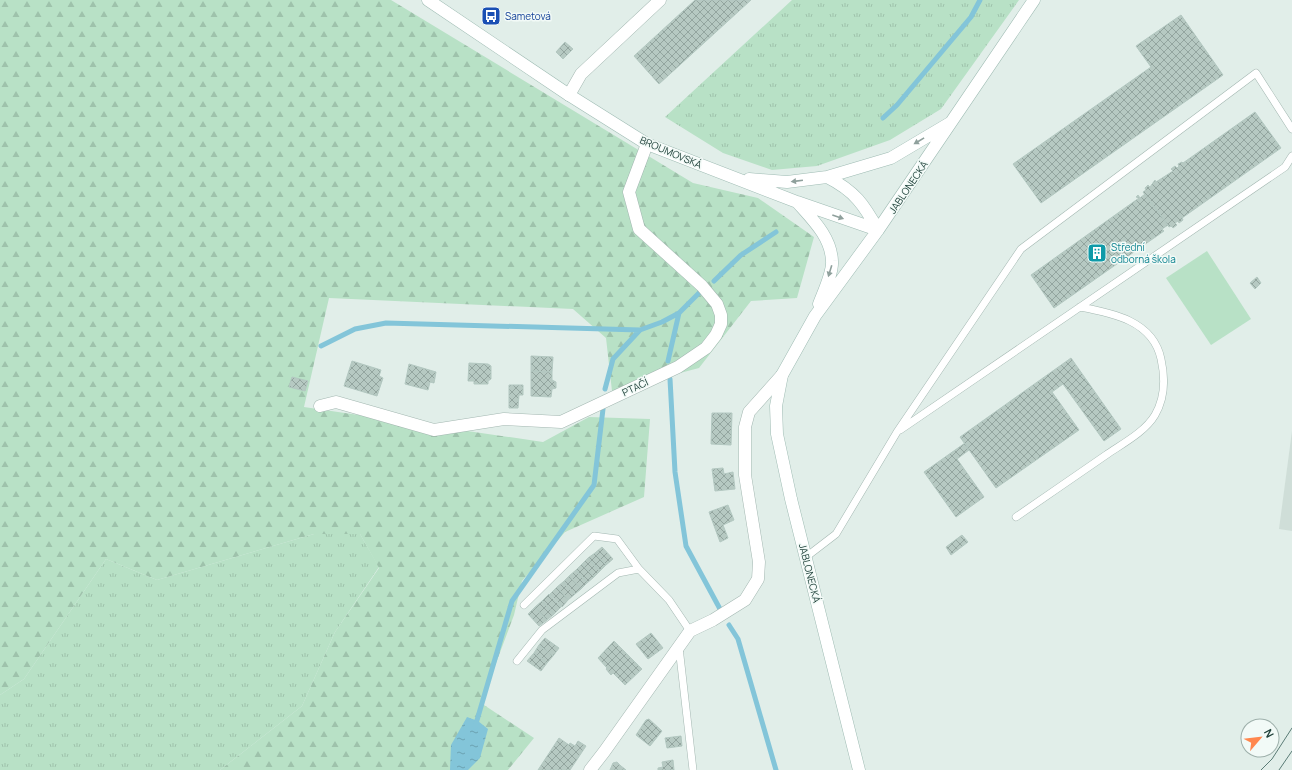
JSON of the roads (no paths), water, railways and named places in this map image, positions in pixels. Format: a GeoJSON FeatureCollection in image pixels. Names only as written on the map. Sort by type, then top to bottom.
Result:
{"type":"FeatureCollection","features":[{"type":"Feature","properties":{"kind":"street","name":"BROUMOVSKÁ"},"geometry":{"type":"LineString","coordinates":[[428,0],[569,95],[647,144],[797,202],[878,230]]}},
{"type":"Feature","properties":{"kind":"street"},"geometry":{"type":"LineString","coordinates":[[569,95],[581,74],[660,0]]}},
{"type":"Feature","properties":{"kind":"street","name":"JABLONECKÁ"},"geometry":{"type":"LineString","coordinates":[[590,770],[690,631],[713,620],[745,600],[758,579],[758,562],[745,475],[745,428],[749,412],[782,374],[815,316],[878,230],[1034,0]]}},
{"type":"Feature","properties":{"kind":"street","name":"BROUMOVSKÁ"},"geometry":{"type":"LineString","coordinates":[[736,178],[787,182],[828,177],[891,158],[953,121]]}},
{"type":"Feature","properties":{"kind":"street","name":"PTAČÍ"},"geometry":{"type":"LineString","coordinates":[[320,406],[336,402],[434,430],[504,419],[561,422],[678,367],[706,348],[716,335],[721,324],[721,315],[717,304],[702,286],[639,229],[629,192],[647,144]]}},
{"type":"Feature","properties":{"kind":"street"},"geometry":{"type":"LineString","coordinates":[[828,177],[843,185],[856,195],[878,230]]}},
{"type":"Feature","properties":{"kind":"street","name":"BROUMOVSKÁ"},"geometry":{"type":"LineString","coordinates":[[797,202],[822,229],[830,247],[832,263],[815,316]]}},
{"type":"Feature","properties":{"kind":"street","name":"JABLONECKÁ"},"geometry":{"type":"LineString","coordinates":[[782,374],[776,406],[777,434],[806,558],[859,770]]}},
{"type":"Feature","properties":{"kind":"lane"},"geometry":{"type":"LineString","coordinates":[[806,558],[836,534],[897,432],[1021,249],[1256,73],[1292,129]]}},
{"type":"Feature","properties":{"kind":"lane"},"geometry":{"type":"LineString","coordinates":[[897,432],[1285,168],[1292,156]]}},
{"type":"Feature","properties":{"kind":"lane"},"geometry":{"type":"LineString","coordinates":[[1016,517],[1136,434],[1155,416],[1160,404],[1163,386],[1163,370],[1160,356],[1148,333],[1127,319],[1108,312],[1080,307]]}},
{"type":"Feature","properties":{"kind":"lane"},"geometry":{"type":"LineString","coordinates":[[524,605],[594,536],[617,539],[639,569],[669,600],[690,631]]}},
{"type":"Feature","properties":{"kind":"lane"},"geometry":{"type":"LineString","coordinates":[[517,661],[542,630],[618,573],[639,569]]}},
{"type":"Feature","properties":{"kind":"lane"},"geometry":{"type":"LineString","coordinates":[[679,647],[693,770]]}},
{"type":"Feature","properties":{"kind":"water"},"geometry":{"type":"Polygon","coordinates":[[[467,717],[478,721],[488,729],[480,758],[468,770],[450,770],[451,745],[467,717]]]}},
{"type":"Feature","properties":{"kind":"waterway"},"geometry":{"type":"LineString","coordinates":[[883,118],[897,105],[971,17],[980,0]]}},
{"type":"Feature","properties":{"kind":"waterway"},"geometry":{"type":"LineString","coordinates":[[714,281],[741,255],[776,232]]}},
{"type":"Feature","properties":{"kind":"waterway"},"geometry":{"type":"LineString","coordinates":[[668,361],[679,313],[701,291]]}},
{"type":"Feature","properties":{"kind":"waterway"},"geometry":{"type":"LineString","coordinates":[[605,389],[613,359],[640,330],[662,322],[679,313]]}},
{"type":"Feature","properties":{"kind":"waterway"},"geometry":{"type":"LineString","coordinates":[[321,346],[355,329],[386,323],[640,330]]}},
{"type":"Feature","properties":{"kind":"waterway"},"geometry":{"type":"LineString","coordinates":[[670,379],[675,472],[686,546],[720,609]]}},
{"type":"Feature","properties":{"kind":"waterway"},"geometry":{"type":"LineString","coordinates":[[475,727],[512,601],[594,485],[603,409]]}},
{"type":"Feature","properties":{"kind":"waterway"},"geometry":{"type":"LineString","coordinates":[[729,625],[738,639],[776,770]]}},
{"type":"Feature","properties":{"kind":"tram line"},"geometry":{"type":"LineString","coordinates":[[1261,770],[1272,759],[1292,728]]}},
{"type":"Feature","properties":{"kind":"tram line"},"geometry":{"type":"LineString","coordinates":[[1279,770],[1292,751]]}},
{"type":"Feature","properties":{"kind":"place","name":"Sametová"},"geometry":{"type":"Point","coordinates":[491,16]}},
{"type":"Feature","properties":{"kind":"place","name":"Střední odborná škola"},"geometry":{"type":"Point","coordinates":[1097,253]}}]}
